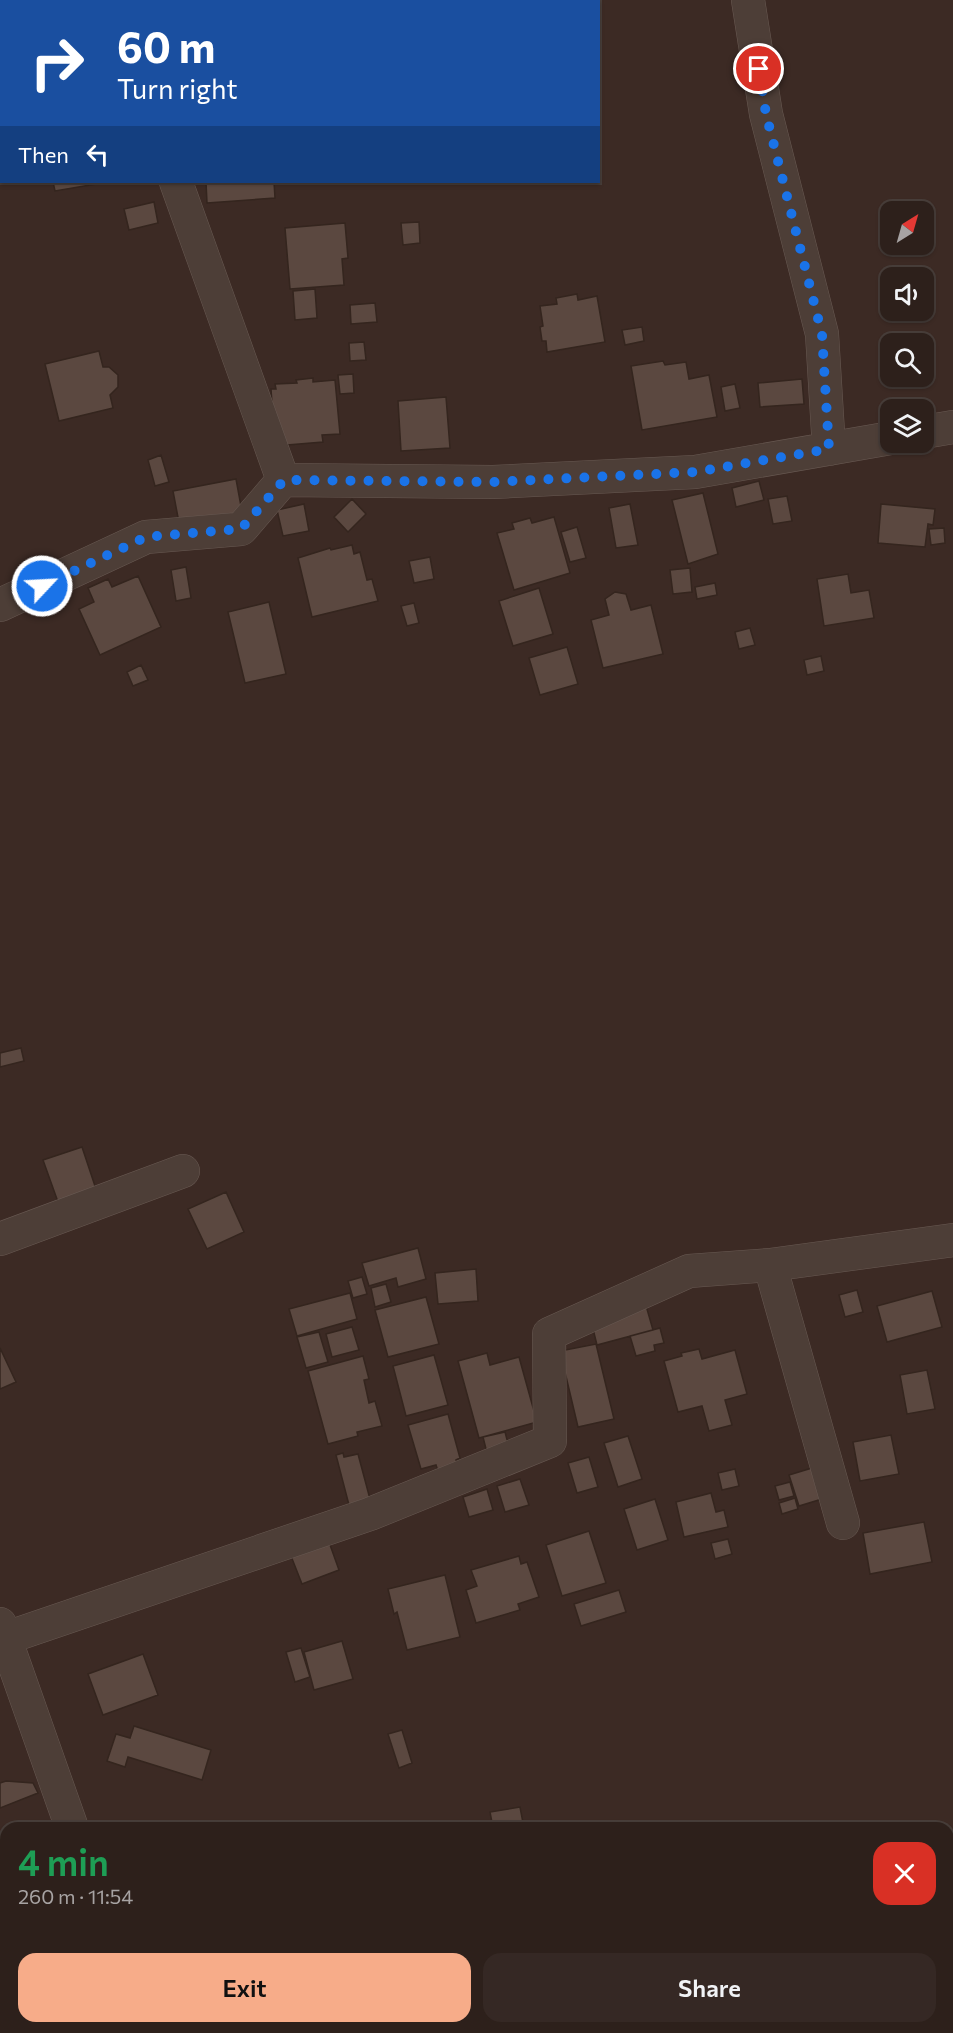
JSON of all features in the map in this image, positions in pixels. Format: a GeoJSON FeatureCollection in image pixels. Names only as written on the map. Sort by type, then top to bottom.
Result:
{"type":"FeatureCollection","features":[{"type":"Feature","properties":{"kind":"street"},"geometry":{"type":"LineString","coordinates":[[748,0],[766,114],[822,334],[829,449]]}},
{"type":"Feature","properties":{"kind":"street"},"geometry":{"type":"LineString","coordinates":[[176,183],[284,480]]}},
{"type":"Feature","properties":{"kind":"street"},"geometry":{"type":"LineString","coordinates":[[934,430],[953,427]]}},
{"type":"Feature","properties":{"kind":"street"},"geometry":{"type":"LineString","coordinates":[[0,605],[146,537],[241,529],[284,480],[493,482],[695,472],[880,440]]}},
{"type":"Feature","properties":{"kind":"street"},"geometry":{"type":"LineString","coordinates":[[0,1239],[183,1171]]}},
{"type":"Feature","properties":{"kind":"street"},"geometry":{"type":"LineString","coordinates":[[70,1822],[3,1631],[370,1514],[550,1441],[549,1334],[689,1271],[770,1265],[953,1240]]}},
{"type":"Feature","properties":{"kind":"street"},"geometry":{"type":"LineString","coordinates":[[770,1265],[843,1523]]}},
{"type":"Feature","properties":{"kind":"building"},"geometry":{"type":"Polygon","coordinates":[[[53,183],[102,183],[55,191],[53,183]]]}},
{"type":"Feature","properties":{"kind":"building"},"geometry":{"type":"Polygon","coordinates":[[[206,183],[274,183],[275,198],[207,203],[206,183]]]}},
{"type":"Feature","properties":{"kind":"building"},"geometry":{"type":"Polygon","coordinates":[[[154,202],[158,223],[129,230],[124,209],[154,202]]]}},
{"type":"Feature","properties":{"kind":"building"},"geometry":{"type":"Polygon","coordinates":[[[419,222],[420,243],[403,245],[401,223],[419,222]]]}},
{"type":"Feature","properties":{"kind":"building"},"geometry":{"type":"Polygon","coordinates":[[[345,223],[348,258],[342,259],[344,285],[290,289],[285,228],[345,223]]]}},
{"type":"Feature","properties":{"kind":"building"},"geometry":{"type":"Polygon","coordinates":[[[315,289],[317,318],[295,320],[293,291],[315,289]]]}},
{"type":"Feature","properties":{"kind":"building"},"geometry":{"type":"Polygon","coordinates":[[[577,294],[578,300],[597,296],[605,342],[547,352],[546,341],[542,341],[540,327],[543,326],[540,306],[557,304],[556,298],[577,294]]]}},
{"type":"Feature","properties":{"kind":"building"},"geometry":{"type":"Polygon","coordinates":[[[375,303],[377,322],[351,324],[350,305],[375,303]]]}},
{"type":"Feature","properties":{"kind":"building"},"geometry":{"type":"Polygon","coordinates":[[[642,327],[644,341],[625,345],[622,330],[642,327]]]}},
{"type":"Feature","properties":{"kind":"building"},"geometry":{"type":"Polygon","coordinates":[[[364,342],[366,360],[350,361],[349,343],[364,342]]]}},
{"type":"Feature","properties":{"kind":"building"},"geometry":{"type":"Polygon","coordinates":[[[99,351],[103,367],[109,367],[118,375],[118,387],[110,395],[113,408],[59,421],[45,364],[99,351]]]}},
{"type":"Feature","properties":{"kind":"building"},"geometry":{"type":"Polygon","coordinates":[[[663,361],[665,365],[686,362],[689,379],[709,375],[717,417],[642,430],[631,366],[663,361]]]}},
{"type":"Feature","properties":{"kind":"building"},"geometry":{"type":"Polygon","coordinates":[[[353,374],[354,393],[340,394],[338,375],[353,374]]]}},
{"type":"Feature","properties":{"kind":"building"},"geometry":{"type":"Polygon","coordinates":[[[313,378],[313,382],[335,380],[340,434],[322,435],[323,442],[275,446],[271,389],[276,389],[275,384],[297,383],[296,380],[313,378]]]}},
{"type":"Feature","properties":{"kind":"building"},"geometry":{"type":"Polygon","coordinates":[[[802,379],[804,404],[760,407],[758,383],[802,379]]]}},
{"type":"Feature","properties":{"kind":"building"},"geometry":{"type":"Polygon","coordinates":[[[735,384],[740,408],[725,411],[721,387],[735,384]]]}},
{"type":"Feature","properties":{"kind":"building"},"geometry":{"type":"Polygon","coordinates":[[[446,397],[450,448],[401,451],[398,401],[446,397]]]}},
{"type":"Feature","properties":{"kind":"building"},"geometry":{"type":"Polygon","coordinates":[[[161,455],[169,482],[155,486],[148,460],[161,455]]]}},
{"type":"Feature","properties":{"kind":"building"},"geometry":{"type":"Polygon","coordinates":[[[236,479],[243,517],[180,528],[173,491],[236,479]]]}},
{"type":"Feature","properties":{"kind":"building"},"geometry":{"type":"Polygon","coordinates":[[[759,481],[764,500],[736,507],[732,488],[759,481]]]}},
{"type":"Feature","properties":{"kind":"building"},"geometry":{"type":"Polygon","coordinates":[[[703,493],[718,554],[688,564],[672,500],[703,493]]]}},
{"type":"Feature","properties":{"kind":"building"},"geometry":{"type":"Polygon","coordinates":[[[787,496],[792,521],[773,524],[768,499],[787,496]]]}},
{"type":"Feature","properties":{"kind":"building"},"geometry":{"type":"Polygon","coordinates":[[[352,499],[366,514],[348,532],[334,517],[352,499]]]}},
{"type":"Feature","properties":{"kind":"building"},"geometry":{"type":"Polygon","coordinates":[[[304,504],[309,531],[283,536],[277,510],[304,504]]]}},
{"type":"Feature","properties":{"kind":"building"},"geometry":{"type":"Polygon","coordinates":[[[630,504],[638,545],[616,548],[609,508],[630,504]]]}},
{"type":"Feature","properties":{"kind":"building"},"geometry":{"type":"Polygon","coordinates":[[[881,504],[935,509],[933,525],[928,524],[925,547],[878,543],[881,504]]]}},
{"type":"Feature","properties":{"kind":"building"},"geometry":{"type":"Polygon","coordinates":[[[554,517],[570,573],[514,590],[497,533],[514,529],[512,523],[530,518],[532,523],[554,517]]]}},
{"type":"Feature","properties":{"kind":"building"},"geometry":{"type":"Polygon","coordinates":[[[577,527],[586,558],[570,562],[561,532],[577,527]]]}},
{"type":"Feature","properties":{"kind":"building"},"geometry":{"type":"Polygon","coordinates":[[[944,528],[945,543],[931,545],[929,529],[944,528]]]}},
{"type":"Feature","properties":{"kind":"building"},"geometry":{"type":"Polygon","coordinates":[[[352,545],[354,554],[360,552],[367,580],[372,579],[378,601],[312,617],[298,558],[330,548],[331,550],[352,545]]]}},
{"type":"Feature","properties":{"kind":"building"},"geometry":{"type":"Polygon","coordinates":[[[430,557],[434,579],[414,583],[409,561],[430,557]]]}},
{"type":"Feature","properties":{"kind":"building"},"geometry":{"type":"Polygon","coordinates":[[[186,567],[191,598],[176,601],[171,570],[186,567]]]}},
{"type":"Feature","properties":{"kind":"building"},"geometry":{"type":"Polygon","coordinates":[[[690,568],[692,592],[673,594],[670,570],[690,568]]]}},
{"type":"Feature","properties":{"kind":"building"},"geometry":{"type":"Polygon","coordinates":[[[848,574],[851,593],[869,590],[874,618],[824,626],[817,579],[848,574]]]}},
{"type":"Feature","properties":{"kind":"building"},"geometry":{"type":"Polygon","coordinates":[[[138,576],[161,627],[100,655],[79,609],[94,602],[88,588],[108,579],[112,587],[138,576]]]}},
{"type":"Feature","properties":{"kind":"building"},"geometry":{"type":"Polygon","coordinates":[[[715,583],[717,595],[697,599],[695,587],[715,583]]]}},
{"type":"Feature","properties":{"kind":"building"},"geometry":{"type":"Polygon","coordinates":[[[539,588],[553,634],[513,646],[499,601],[539,588]]]}},
{"type":"Feature","properties":{"kind":"building"},"geometry":{"type":"Polygon","coordinates":[[[615,592],[626,594],[631,610],[651,605],[663,654],[603,668],[591,620],[609,615],[605,599],[615,592]]]}},
{"type":"Feature","properties":{"kind":"building"},"geometry":{"type":"Polygon","coordinates":[[[269,602],[286,674],[245,683],[228,612],[269,602]]]}},
{"type":"Feature","properties":{"kind":"building"},"geometry":{"type":"Polygon","coordinates":[[[414,603],[419,623],[407,626],[401,606],[414,603]]]}},
{"type":"Feature","properties":{"kind":"building"},"geometry":{"type":"Polygon","coordinates":[[[750,628],[755,645],[739,649],[735,632],[750,628]]]}},
{"type":"Feature","properties":{"kind":"building"},"geometry":{"type":"Polygon","coordinates":[[[567,647],[578,684],[540,695],[529,658],[567,647]]]}},
{"type":"Feature","properties":{"kind":"building"},"geometry":{"type":"Polygon","coordinates":[[[821,656],[824,671],[807,675],[804,660],[821,656]]]}},
{"type":"Feature","properties":{"kind":"building"},"geometry":{"type":"Polygon","coordinates":[[[141,665],[148,680],[133,686],[127,672],[141,665]]]}},
{"type":"Feature","properties":{"kind":"building"},"geometry":{"type":"Polygon","coordinates":[[[21,1048],[24,1061],[0,1067],[0,1053],[21,1048]]]}},
{"type":"Feature","properties":{"kind":"building"},"geometry":{"type":"Polygon","coordinates":[[[82,1147],[96,1189],[58,1202],[43,1160],[82,1147]]]}},
{"type":"Feature","properties":{"kind":"building"},"geometry":{"type":"Polygon","coordinates":[[[226,1192],[244,1232],[207,1249],[188,1209],[226,1192]]]}},
{"type":"Feature","properties":{"kind":"building"},"geometry":{"type":"Polygon","coordinates":[[[418,1248],[426,1279],[398,1287],[396,1278],[369,1286],[362,1263],[418,1248]]]}},
{"type":"Feature","properties":{"kind":"building"},"geometry":{"type":"Polygon","coordinates":[[[476,1269],[478,1301],[438,1304],[435,1273],[476,1269]]]}},
{"type":"Feature","properties":{"kind":"building"},"geometry":{"type":"Polygon","coordinates":[[[362,1277],[367,1294],[353,1298],[348,1281],[362,1277]]]}},
{"type":"Feature","properties":{"kind":"building"},"geometry":{"type":"Polygon","coordinates":[[[386,1284],[391,1302],[375,1307],[371,1288],[386,1284]]]}},
{"type":"Feature","properties":{"kind":"building"},"geometry":{"type":"Polygon","coordinates":[[[857,1290],[863,1312],[845,1317],[839,1295],[857,1290]]]}},
{"type":"Feature","properties":{"kind":"building"},"geometry":{"type":"Polygon","coordinates":[[[932,1291],[942,1327],[887,1342],[877,1306],[932,1291]]]}},
{"type":"Feature","properties":{"kind":"building"},"geometry":{"type":"Polygon","coordinates":[[[350,1293],[357,1319],[297,1336],[289,1309],[350,1293]]]}},
{"type":"Feature","properties":{"kind":"building"},"geometry":{"type":"Polygon","coordinates":[[[426,1297],[439,1344],[388,1357],[375,1310],[426,1297]]]}},
{"type":"Feature","properties":{"kind":"building"},"geometry":{"type":"Polygon","coordinates":[[[645,1302],[653,1330],[597,1345],[590,1317],[645,1302]]]}},
{"type":"Feature","properties":{"kind":"building"},"geometry":{"type":"Polygon","coordinates":[[[352,1327],[359,1350],[332,1357],[326,1334],[352,1327]]]}},
{"type":"Feature","properties":{"kind":"building"},"geometry":{"type":"Polygon","coordinates":[[[660,1328],[664,1343],[654,1345],[655,1351],[636,1356],[630,1336],[660,1328]]]}},
{"type":"Feature","properties":{"kind":"building"},"geometry":{"type":"Polygon","coordinates":[[[319,1332],[328,1362],[306,1368],[297,1337],[319,1332]]]}},
{"type":"Feature","properties":{"kind":"building"},"geometry":{"type":"Polygon","coordinates":[[[596,1344],[614,1419],[578,1427],[560,1351],[596,1344]]]}},
{"type":"Feature","properties":{"kind":"building"},"geometry":{"type":"Polygon","coordinates":[[[0,1348],[16,1382],[0,1389],[0,1348]]]}},
{"type":"Feature","properties":{"kind":"building"},"geometry":{"type":"Polygon","coordinates":[[[699,1349],[702,1359],[735,1350],[747,1394],[725,1400],[732,1425],[709,1431],[702,1406],[678,1412],[664,1361],[682,1356],[681,1353],[699,1349]]]}},
{"type":"Feature","properties":{"kind":"building"},"geometry":{"type":"Polygon","coordinates":[[[487,1353],[490,1365],[519,1357],[537,1422],[479,1438],[458,1361],[487,1353]]]}},
{"type":"Feature","properties":{"kind":"building"},"geometry":{"type":"Polygon","coordinates":[[[434,1355],[448,1405],[406,1416],[393,1366],[434,1355]]]}},
{"type":"Feature","properties":{"kind":"building"},"geometry":{"type":"Polygon","coordinates":[[[363,1356],[369,1379],[364,1380],[369,1403],[375,1401],[382,1426],[357,1432],[358,1436],[328,1444],[308,1371],[363,1356]]]}},
{"type":"Feature","properties":{"kind":"building"},"geometry":{"type":"Polygon","coordinates":[[[927,1370],[935,1409],[907,1414],[900,1375],[927,1370]]]}},
{"type":"Feature","properties":{"kind":"building"},"geometry":{"type":"Polygon","coordinates":[[[448,1414],[460,1458],[456,1460],[458,1466],[438,1471],[436,1465],[421,1469],[408,1425],[448,1414]]]}},
{"type":"Feature","properties":{"kind":"building"},"geometry":{"type":"Polygon","coordinates":[[[505,1432],[509,1447],[487,1453],[483,1437],[505,1432]]]}},
{"type":"Feature","properties":{"kind":"building"},"geometry":{"type":"Polygon","coordinates":[[[891,1435],[899,1474],[860,1481],[853,1442],[891,1435]]]}},
{"type":"Feature","properties":{"kind":"building"},"geometry":{"type":"Polygon","coordinates":[[[628,1436],[642,1479],[618,1487],[604,1443],[628,1436]]]}},
{"type":"Feature","properties":{"kind":"building"},"geometry":{"type":"Polygon","coordinates":[[[343,1453],[344,1457],[358,1454],[370,1499],[349,1505],[336,1455],[343,1453]]]}},
{"type":"Feature","properties":{"kind":"building"},"geometry":{"type":"Polygon","coordinates":[[[589,1457],[598,1487],[577,1493],[568,1463],[589,1457]]]}},
{"type":"Feature","properties":{"kind":"building"},"geometry":{"type":"Polygon","coordinates":[[[812,1468],[822,1499],[799,1506],[789,1475],[812,1468]]]}},
{"type":"Feature","properties":{"kind":"building"},"geometry":{"type":"Polygon","coordinates":[[[735,1469],[739,1486],[722,1490],[718,1473],[735,1469]]]}},
{"type":"Feature","properties":{"kind":"building"},"geometry":{"type":"Polygon","coordinates":[[[520,1479],[529,1505],[505,1512],[497,1486],[520,1479]]]}},
{"type":"Feature","properties":{"kind":"building"},"geometry":{"type":"Polygon","coordinates":[[[790,1482],[794,1496],[779,1500],[775,1486],[790,1482]]]}},
{"type":"Feature","properties":{"kind":"building"},"geometry":{"type":"Polygon","coordinates":[[[487,1489],[493,1510],[469,1517],[463,1497],[487,1489]]]}},
{"type":"Feature","properties":{"kind":"building"},"geometry":{"type":"Polygon","coordinates":[[[711,1493],[716,1512],[724,1510],[728,1527],[684,1537],[676,1502],[711,1493]]]}},
{"type":"Feature","properties":{"kind":"building"},"geometry":{"type":"Polygon","coordinates":[[[795,1498],[798,1509],[782,1514],[779,1503],[795,1498]]]}},
{"type":"Feature","properties":{"kind":"building"},"geometry":{"type":"Polygon","coordinates":[[[655,1499],[668,1540],[637,1550],[624,1509],[655,1499]]]}},
{"type":"Feature","properties":{"kind":"building"},"geometry":{"type":"Polygon","coordinates":[[[924,1522],[932,1562],[870,1574],[863,1533],[924,1522]]]}},
{"type":"Feature","properties":{"kind":"building"},"geometry":{"type":"Polygon","coordinates":[[[589,1531],[606,1583],[562,1596],[546,1545],[589,1531]]]}},
{"type":"Feature","properties":{"kind":"building"},"geometry":{"type":"Polygon","coordinates":[[[728,1539],[732,1554],[715,1559],[711,1543],[728,1539]]]}},
{"type":"Feature","properties":{"kind":"building"},"geometry":{"type":"Polygon","coordinates":[[[329,1542],[339,1570],[302,1584],[291,1556],[329,1542]]]}},
{"type":"Feature","properties":{"kind":"building"},"geometry":{"type":"Polygon","coordinates":[[[519,1556],[521,1564],[527,1562],[539,1597],[518,1604],[520,1610],[476,1623],[466,1590],[477,1586],[471,1570],[519,1556]]]}},
{"type":"Feature","properties":{"kind":"building"},"geometry":{"type":"Polygon","coordinates":[[[445,1575],[460,1637],[407,1650],[388,1589],[445,1575]]]}},
{"type":"Feature","properties":{"kind":"building"},"geometry":{"type":"Polygon","coordinates":[[[619,1590],[626,1612],[581,1626],[574,1604],[619,1590]]]}},
{"type":"Feature","properties":{"kind":"building"},"geometry":{"type":"Polygon","coordinates":[[[342,1641],[353,1679],[314,1690],[304,1652],[342,1641]]]}},
{"type":"Feature","properties":{"kind":"building"},"geometry":{"type":"Polygon","coordinates":[[[301,1648],[310,1677],[295,1682],[286,1652],[301,1648]]]}},
{"type":"Feature","properties":{"kind":"building"},"geometry":{"type":"Polygon","coordinates":[[[143,1654],[158,1695],[103,1715],[88,1674],[143,1654]]]}},
{"type":"Feature","properties":{"kind":"building"},"geometry":{"type":"Polygon","coordinates":[[[134,1726],[211,1750],[202,1780],[128,1757],[125,1767],[107,1761],[116,1734],[130,1738],[134,1726]]]}},
{"type":"Feature","properties":{"kind":"building"},"geometry":{"type":"Polygon","coordinates":[[[402,1730],[412,1763],[399,1768],[388,1734],[402,1730]]]}},
{"type":"Feature","properties":{"kind":"building"},"geometry":{"type":"Polygon","coordinates":[[[6,1781],[33,1783],[38,1793],[0,1808],[0,1783],[6,1781]]]}},
{"type":"Feature","properties":{"kind":"building"},"geometry":{"type":"Polygon","coordinates":[[[520,1807],[523,1822],[492,1822],[490,1812],[520,1807]]]}},
{"type":"Feature","properties":{"kind":"route"},"geometry":{"type":"LineString","coordinates":[[42,586],[146,537],[241,529],[284,480],[493,482],[695,472],[829,449],[822,334],[766,114],[759,69]]}}]}
